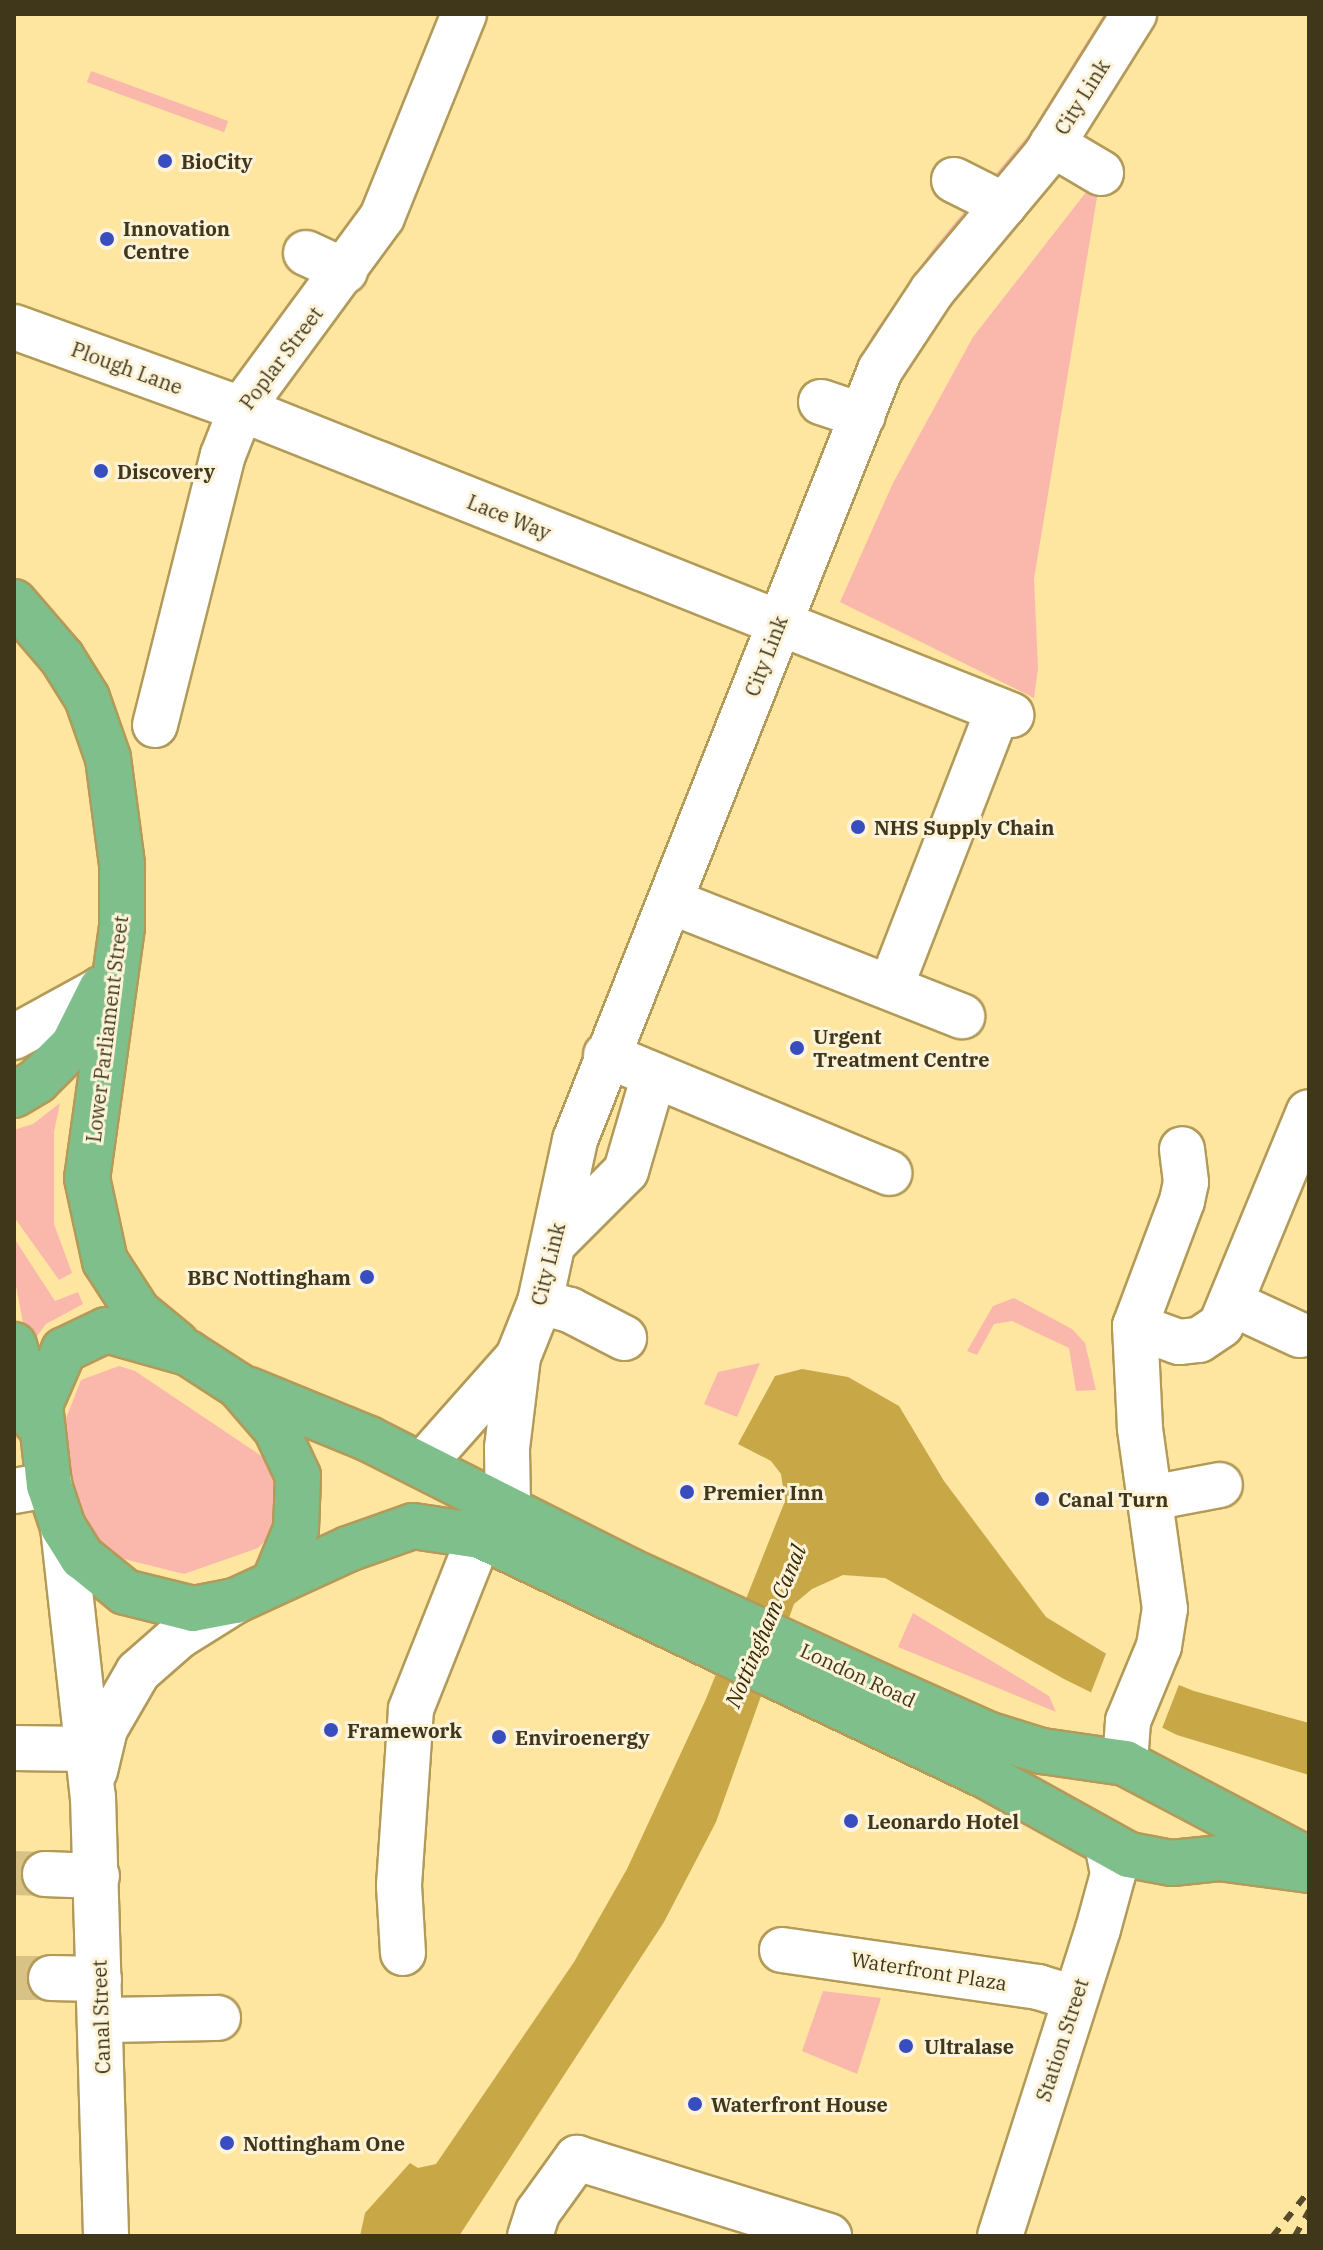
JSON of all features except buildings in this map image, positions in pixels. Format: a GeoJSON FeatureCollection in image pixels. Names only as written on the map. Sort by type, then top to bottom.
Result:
{"type":"FeatureCollection","features":[{"type":"Feature","properties":{"kind":"highway","name":"Lower Parliament Street"},"geometry":{"type":"LineString","coordinates":[[14,602],[62,658],[87,698],[108,758],[122,865],[122,927],[87,1178],[105,1261],[138,1312],[188,1353]]}},
{"type":"Feature","properties":{"kind":"highway"},"geometry":{"type":"LineString","coordinates":[[14,1095],[37,1081],[73,1045],[100,990],[122,927]]}},
{"type":"Feature","properties":{"kind":"highway"},"geometry":{"type":"LineString","coordinates":[[14,1345],[37,1480],[82,1557],[125,1592],[193,1609],[235,1601],[275,1580],[296,1529],[298,1476],[276,1429],[239,1386],[188,1353],[106,1330],[64,1350],[40,1405],[37,1480]]}},
{"type":"Feature","properties":{"kind":"highway","name":"London Road"},"geometry":{"type":"LineString","coordinates":[[239,1386],[423,1464],[494,1521],[803,1672],[1107,1844],[1148,1860],[1219,1858],[1309,1870]]}},
{"type":"Feature","properties":{"kind":"highway","name":"London Road"},"geometry":{"type":"LineString","coordinates":[[275,1580],[413,1526],[494,1521]]}},
{"type":"Feature","properties":{"kind":"highway","name":"London Road"},"geometry":{"type":"LineString","coordinates":[[803,1672],[1042,1751],[1126,1742],[1309,1860]]}},
{"type":"Feature","properties":{"kind":"street","name":"Poplar Street"},"geometry":{"type":"LineString","coordinates":[[155,725],[223,455],[241,409],[345,271],[393,196],[464,14]]}},
{"type":"Feature","properties":{"kind":"street","name":"City Link"},"geometry":{"type":"LineString","coordinates":[[494,1521],[518,1357],[540,1302],[555,1242],[562,1184],[606,1055],[672,902],[880,370],[932,291],[1052,144],[1134,14]]}},
{"type":"Feature","properties":{"kind":"street"},"geometry":{"type":"LineString","coordinates":[[1052,144],[1101,173]]}},
{"type":"Feature","properties":{"kind":"street"},"geometry":{"type":"LineString","coordinates":[[954,180],[1004,205]]}},
{"type":"Feature","properties":{"kind":"street"},"geometry":{"type":"LineString","coordinates":[[306,253],[345,271]]}},
{"type":"Feature","properties":{"kind":"street","name":"Plough Lane"},"geometry":{"type":"LineString","coordinates":[[14,327],[241,409]]}},
{"type":"Feature","properties":{"kind":"street"},"geometry":{"type":"LineString","coordinates":[[821,402],[863,416]]}},
{"type":"Feature","properties":{"kind":"street","name":"Lace Way"},"geometry":{"type":"LineString","coordinates":[[241,409],[778,625],[1004,712],[891,986]]}},
{"type":"Feature","properties":{"kind":"street"},"geometry":{"type":"LineString","coordinates":[[672,902],[962,1016]]}},
{"type":"Feature","properties":{"kind":"street"},"geometry":{"type":"LineString","coordinates":[[14,1037],[100,990]]}},
{"type":"Feature","properties":{"kind":"street"},"geometry":{"type":"LineString","coordinates":[[606,1055],[889,1173]]}},
{"type":"Feature","properties":{"kind":"street"},"geometry":{"type":"LineString","coordinates":[[555,1242],[626,1171],[654,1075]]}},
{"type":"Feature","properties":{"kind":"street"},"geometry":{"type":"LineString","coordinates":[[1135,1326],[1179,1342],[1199,1340],[1221,1325],[1309,1112]]}},
{"type":"Feature","properties":{"kind":"street"},"geometry":{"type":"LineString","coordinates":[[1126,1742],[1159,1646],[1165,1589],[1140,1428],[1135,1326],[1182,1201],[1186,1182],[1182,1149]]}},
{"type":"Feature","properties":{"kind":"street"},"geometry":{"type":"LineString","coordinates":[[540,1302],[570,1310],[624,1338]]}},
{"type":"Feature","properties":{"kind":"street"},"geometry":{"type":"LineString","coordinates":[[1231,1303],[1300,1335]]}},
{"type":"Feature","properties":{"kind":"street","name":"City Link"},"geometry":{"type":"LineString","coordinates":[[423,1464],[518,1357]]}},
{"type":"Feature","properties":{"kind":"street"},"geometry":{"type":"LineString","coordinates":[[1151,1498],[1220,1485]]}},
{"type":"Feature","properties":{"kind":"street"},"geometry":{"type":"LineString","coordinates":[[403,1953],[399,1885],[411,1709],[494,1521]]}},
{"type":"Feature","properties":{"kind":"street","name":"Canal Street"},"geometry":{"type":"LineString","coordinates":[[63,1527],[93,1797],[106,2236]]}},
{"type":"Feature","properties":{"kind":"street","name":"Canal Street"},"geometry":{"type":"LineString","coordinates":[[93,1797],[105,1729],[138,1672],[179,1636],[235,1601]]}},
{"type":"Feature","properties":{"kind":"street"},"geometry":{"type":"LineString","coordinates":[[14,1748],[88,1749]]}},
{"type":"Feature","properties":{"kind":"street","name":"Station Street"},"geometry":{"type":"LineString","coordinates":[[1000,2236],[1113,1874],[1107,1844]]}},
{"type":"Feature","properties":{"kind":"street"},"geometry":{"type":"LineString","coordinates":[[24,1873],[97,1876]]}},
{"type":"Feature","properties":{"kind":"street","name":"Waterfront Plaza"},"geometry":{"type":"LineString","coordinates":[[782,1950],[1038,1987],[1074,1998]]}},
{"type":"Feature","properties":{"kind":"street"},"geometry":{"type":"LineString","coordinates":[[51,1978],[101,1999],[218,2018]]}},
{"type":"Feature","properties":{"kind":"street"},"geometry":{"type":"LineString","coordinates":[[530,2236],[538,2212],[577,2158],[829,2236]]}},
{"type":"Feature","properties":{"kind":"shaded area"},"geometry":{"type":"Polygon","coordinates":[[[1104,14],[1115,14],[1052,116],[854,389],[849,385],[872,336],[933,249],[1030,133],[1104,14]]]}},
{"type":"Feature","properties":{"kind":"shaded area"},"geometry":{"type":"Polygon","coordinates":[[[91,71],[228,121],[224,132],[87,82],[91,71]]]}},
{"type":"Feature","properties":{"kind":"shaded area"},"geometry":{"type":"Polygon","coordinates":[[[1101,173],[1034,579],[1038,668],[1034,698],[840,602],[893,483],[973,337],[1101,173]]]}},
{"type":"Feature","properties":{"kind":"shaded area"},"geometry":{"type":"Polygon","coordinates":[[[60,1103],[54,1132],[54,1224],[72,1273],[59,1280],[14,1217],[14,1130],[33,1124],[60,1103]]]}},
{"type":"Feature","properties":{"kind":"shaded area"},"geometry":{"type":"Polygon","coordinates":[[[14,1238],[55,1301],[78,1292],[83,1304],[46,1324],[28,1348],[14,1276],[14,1238]]]}},
{"type":"Feature","properties":{"kind":"shaded area"},"geometry":{"type":"Polygon","coordinates":[[[1014,1298],[1072,1329],[1085,1343],[1096,1390],[1076,1391],[1069,1348],[1012,1321],[994,1324],[977,1355],[967,1351],[993,1306],[1014,1298]]]}},
{"type":"Feature","properties":{"kind":"shaded area"},"geometry":{"type":"Polygon","coordinates":[[[760,1363],[737,1417],[704,1404],[718,1372],[760,1363]]]}},
{"type":"Feature","properties":{"kind":"shaded area"},"geometry":{"type":"Polygon","coordinates":[[[119,1366],[135,1371],[263,1457],[279,1493],[275,1531],[258,1548],[184,1574],[120,1558],[92,1537],[74,1502],[65,1421],[81,1380],[119,1366]]]}},
{"type":"Feature","properties":{"kind":"shaded area"},"geometry":{"type":"Polygon","coordinates":[[[913,1613],[1049,1696],[1056,1712],[898,1647],[913,1613]]]}},
{"type":"Feature","properties":{"kind":"shaded area"},"geometry":{"type":"Polygon","coordinates":[[[823,1991],[881,1998],[857,2074],[802,2051],[823,1991]]]}},
{"type":"Feature","properties":{"kind":"water","name":"Nottingham Canal"},"geometry":{"type":"Polygon","coordinates":[[[802,1369],[848,1377],[899,1406],[944,1481],[1046,1617],[1118,1661],[1194,1691],[1309,1723],[1309,1775],[1177,1735],[1064,1679],[885,1578],[843,1575],[812,1589],[794,1604],[716,1822],[664,1922],[459,2236],[360,2236],[365,2213],[410,2163],[418,2168],[436,2164],[574,1962],[627,1869],[706,1699],[785,1501],[781,1474],[771,1461],[738,1444],[775,1376],[802,1369]]]}},
{"type":"Feature","properties":{"kind":"pier"},"geometry":{"type":"Polygon","coordinates":[[[1107,1651],[1180,1682],[1161,1731],[1090,1695],[1107,1651]]]}},
{"type":"Feature","properties":{"kind":"tunnel"},"geometry":{"type":"LineString","coordinates":[[14,1873],[45,1874]]}},
{"type":"Feature","properties":{"kind":"tunnel"},"geometry":{"type":"LineString","coordinates":[[14,1978],[51,1978]]}},
{"type":"Feature","properties":{"kind":"railway"},"geometry":{"type":"LineString","coordinates":[[1273,2236],[1309,2191]]}},
{"type":"Feature","properties":{"kind":"railway"},"geometry":{"type":"LineString","coordinates":[[1295,2236],[1309,2211]]}},
{"type":"Feature","properties":{"kind":"place","name":"BioCity"},"geometry":{"type":"Point","coordinates":[165,161]}},
{"type":"Feature","properties":{"kind":"place","name":"Innovation Centre"},"geometry":{"type":"Point","coordinates":[107,239]}},
{"type":"Feature","properties":{"kind":"place","name":"Discovery"},"geometry":{"type":"Point","coordinates":[101,471]}},
{"type":"Feature","properties":{"kind":"place","name":"NHS Supply Chain"},"geometry":{"type":"Point","coordinates":[858,827]}},
{"type":"Feature","properties":{"kind":"place","name":"Urgent Treatment Centre"},"geometry":{"type":"Point","coordinates":[797,1048]}},
{"type":"Feature","properties":{"kind":"place","name":"BBC Nottingham"},"geometry":{"type":"Point","coordinates":[367,1277]}},
{"type":"Feature","properties":{"kind":"place","name":"Premier Inn"},"geometry":{"type":"Point","coordinates":[687,1492]}},
{"type":"Feature","properties":{"kind":"place","name":"Canal Turn"},"geometry":{"type":"Point","coordinates":[1042,1499]}},
{"type":"Feature","properties":{"kind":"place","name":"Framework"},"geometry":{"type":"Point","coordinates":[331,1730]}},
{"type":"Feature","properties":{"kind":"place","name":"Enviroenergy"},"geometry":{"type":"Point","coordinates":[499,1737]}},
{"type":"Feature","properties":{"kind":"place","name":"Leonardo Hotel"},"geometry":{"type":"Point","coordinates":[851,1821]}},
{"type":"Feature","properties":{"kind":"place","name":"Ultralase"},"geometry":{"type":"Point","coordinates":[906,2046]}},
{"type":"Feature","properties":{"kind":"place","name":"Waterfront House"},"geometry":{"type":"Point","coordinates":[695,2104]}},
{"type":"Feature","properties":{"kind":"place","name":"Nottingham One"},"geometry":{"type":"Point","coordinates":[227,2143]}}]}
